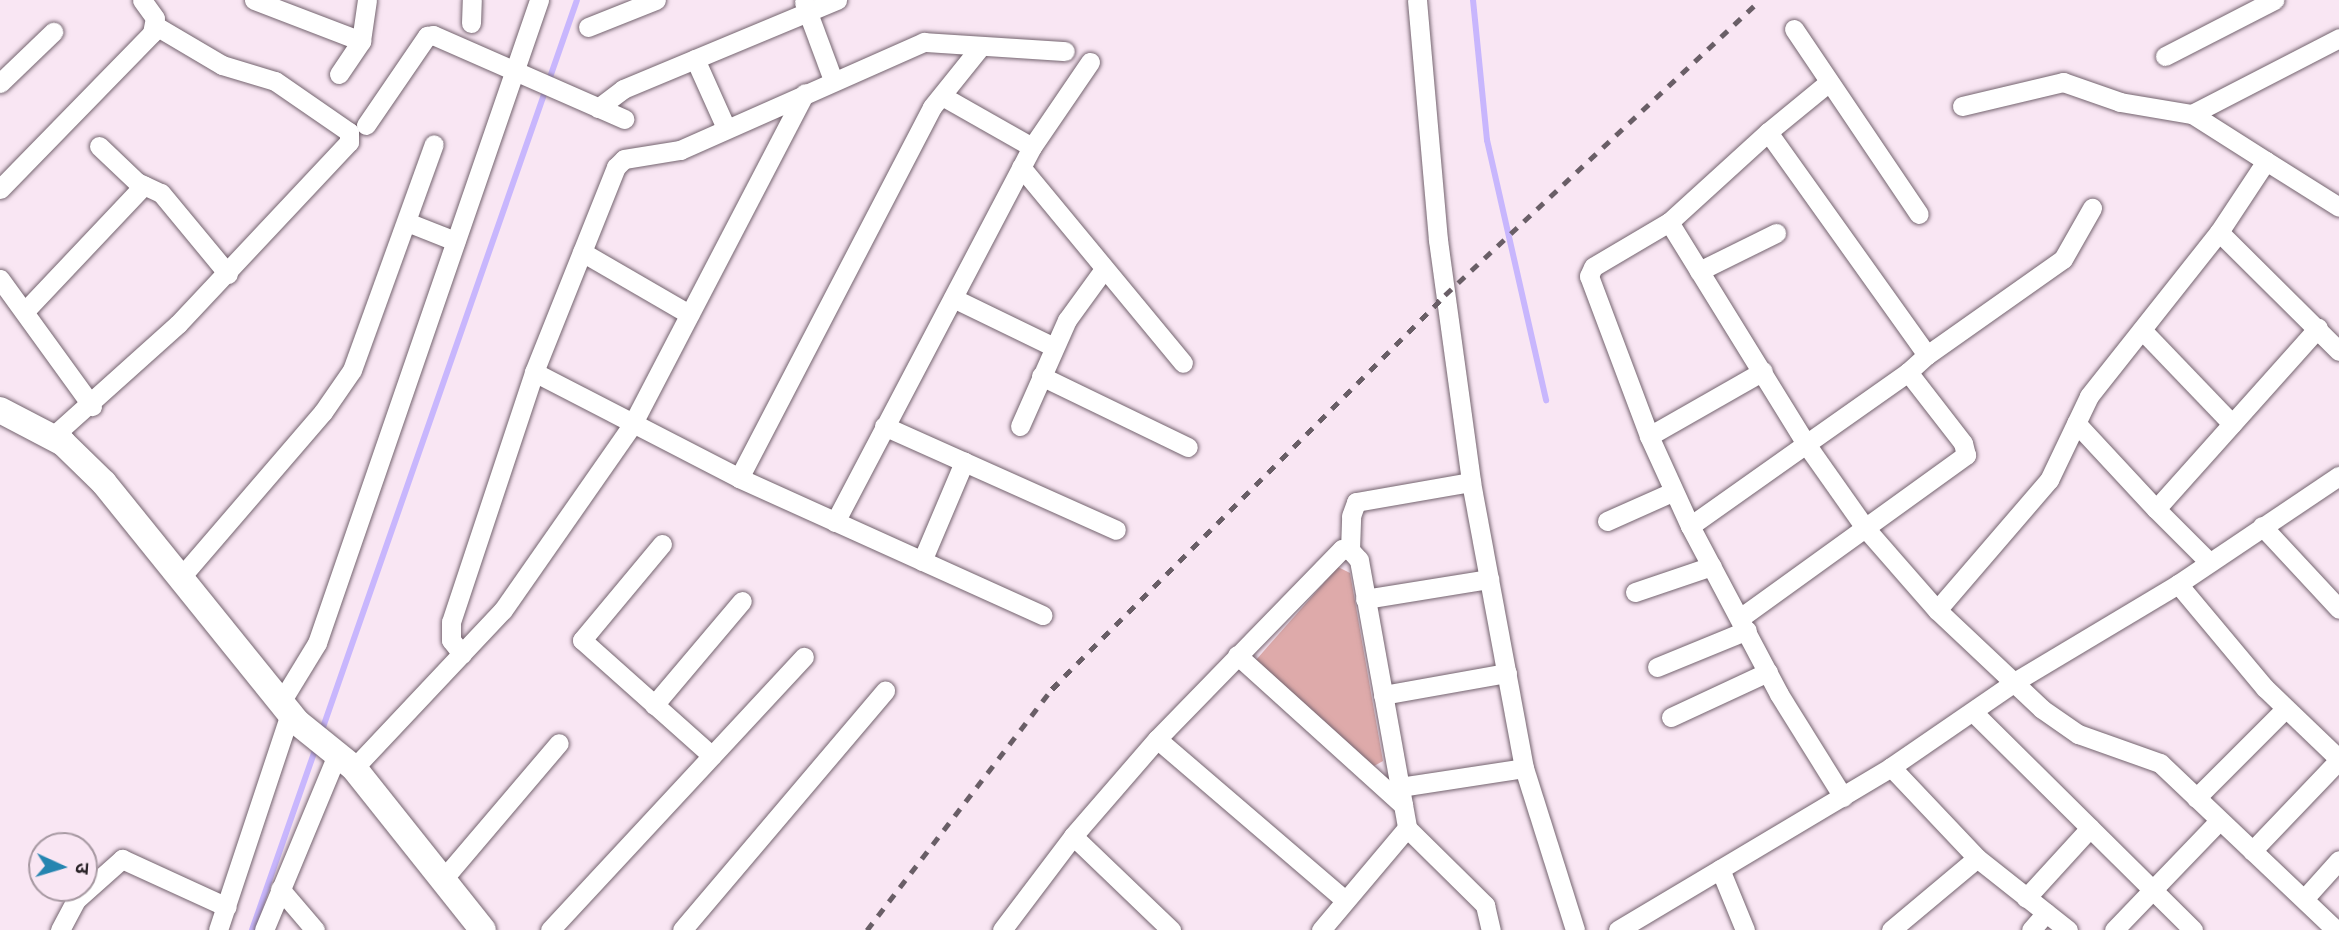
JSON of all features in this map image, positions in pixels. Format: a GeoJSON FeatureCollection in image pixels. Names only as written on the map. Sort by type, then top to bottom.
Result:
{"type":"FeatureCollection","features":[{"type":"Feature","properties":{"kind":"street"},"geometry":{"type":"LineString","coordinates":[[52,438],[92,406],[228,274],[349,142],[349,132],[275,81],[222,65],[156,26],[142,0]]}},
{"type":"Feature","properties":{"kind":"street"},"geometry":{"type":"LineString","coordinates":[[339,75],[361,41],[367,0]]}},
{"type":"Feature","properties":{"kind":"street"},"geometry":{"type":"LineString","coordinates":[[471,23],[472,0]]}},
{"type":"Feature","properties":{"kind":"street"},"geometry":{"type":"LineString","coordinates":[[218,930],[290,712],[317,643],[540,0]]}},
{"type":"Feature","properties":{"kind":"street"},"geometry":{"type":"LineString","coordinates":[[588,27],[656,0]]}},
{"type":"Feature","properties":{"kind":"street"},"geometry":{"type":"LineString","coordinates":[[598,108],[622,89],[695,59],[805,6],[836,0]]}},
{"type":"Feature","properties":{"kind":"street"},"geometry":{"type":"LineString","coordinates":[[1417,0],[1438,240],[1471,482],[1524,768],[1575,930]]}},
{"type":"Feature","properties":{"kind":"street"},"geometry":{"type":"LineString","coordinates":[[2165,56],[2274,0]]}},
{"type":"Feature","properties":{"kind":"street"},"geometry":{"type":"LineString","coordinates":[[265,2],[361,41]]}},
{"type":"Feature","properties":{"kind":"street"},"geometry":{"type":"LineString","coordinates":[[805,6],[833,80]]}},
{"type":"Feature","properties":{"kind":"street"},"geometry":{"type":"LineString","coordinates":[[0,189],[156,26]]}},
{"type":"Feature","properties":{"kind":"street"},"geometry":{"type":"LineString","coordinates":[[1794,29],[1919,214]]}},
{"type":"Feature","properties":{"kind":"street"},"geometry":{"type":"LineString","coordinates":[[0,83],[53,32]]}},
{"type":"Feature","properties":{"kind":"street"},"geometry":{"type":"LineString","coordinates":[[366,125],[427,36],[440,38],[624,119]]}},
{"type":"Feature","properties":{"kind":"street"},"geometry":{"type":"LineString","coordinates":[[2192,114],[2339,38]]}},
{"type":"Feature","properties":{"kind":"street"},"geometry":{"type":"LineString","coordinates":[[462,654],[451,640],[451,622],[534,372],[612,175],[624,159],[672,153],[924,42],[1065,51]]}},
{"type":"Feature","properties":{"kind":"street"},"geometry":{"type":"LineString","coordinates":[[739,478],[942,96],[981,46]]}},
{"type":"Feature","properties":{"kind":"street"},"geometry":{"type":"LineString","coordinates":[[695,59],[726,128]]}},
{"type":"Feature","properties":{"kind":"street"},"geometry":{"type":"LineString","coordinates":[[835,522],[1031,147],[1090,62]]}},
{"type":"Feature","properties":{"kind":"street"},"geometry":{"type":"LineString","coordinates":[[1829,82],[1768,132],[1669,222],[1593,267],[1589,276],[1672,492],[1768,672],[1843,797]]}},
{"type":"Feature","properties":{"kind":"street"},"geometry":{"type":"LineString","coordinates":[[1962,106],[2063,82],[2120,102],[2192,114],[2339,207]]}},
{"type":"Feature","properties":{"kind":"street"},"geometry":{"type":"LineString","coordinates":[[264,930],[340,754],[462,654],[527,581],[632,425],[805,93]]}},
{"type":"Feature","properties":{"kind":"street"},"geometry":{"type":"LineString","coordinates":[[942,96],[1031,147]]}},
{"type":"Feature","properties":{"kind":"street"},"geometry":{"type":"LineString","coordinates":[[1768,132],[1927,355]]}},
{"type":"Feature","properties":{"kind":"street"},"geometry":{"type":"LineString","coordinates":[[181,577],[338,392],[365,342],[434,144]]}},
{"type":"Feature","properties":{"kind":"street"},"geometry":{"type":"LineString","coordinates":[[99,146],[144,185],[161,193],[228,274]]}},
{"type":"Feature","properties":{"kind":"street"},"geometry":{"type":"LineString","coordinates":[[1937,610],[2049,480],[2090,396],[2219,232],[2266,161]]}},
{"type":"Feature","properties":{"kind":"street"},"geometry":{"type":"LineString","coordinates":[[1021,167],[1183,363]]}},
{"type":"Feature","properties":{"kind":"street"},"geometry":{"type":"LineString","coordinates":[[25,311],[144,185]]}},
{"type":"Feature","properties":{"kind":"street"},"geometry":{"type":"LineString","coordinates":[[1690,526],[2063,259],[2074,247],[2092,208]]}},
{"type":"Feature","properties":{"kind":"street"},"geometry":{"type":"LineString","coordinates":[[407,222],[455,241]]}},
{"type":"Feature","properties":{"kind":"street"},"geometry":{"type":"LineString","coordinates":[[1669,222],[1806,444],[1866,529],[1937,610],[2062,726],[2160,763],[2218,822],[2336,930]]}},
{"type":"Feature","properties":{"kind":"street"},"geometry":{"type":"LineString","coordinates":[[2219,232],[2339,351]]}},
{"type":"Feature","properties":{"kind":"street"},"geometry":{"type":"LineString","coordinates":[[1699,271],[1776,233]]}},
{"type":"Feature","properties":{"kind":"street"},"geometry":{"type":"LineString","coordinates":[[582,252],[690,314]]}},
{"type":"Feature","properties":{"kind":"street"},"geometry":{"type":"LineString","coordinates":[[1020,426],[1052,346],[1104,270]]}},
{"type":"Feature","properties":{"kind":"street"},"geometry":{"type":"LineString","coordinates":[[0,279],[92,406]]}},
{"type":"Feature","properties":{"kind":"street"},"geometry":{"type":"LineString","coordinates":[[953,298],[1052,346]]}},
{"type":"Feature","properties":{"kind":"street"},"geometry":{"type":"LineString","coordinates":[[2156,509],[2318,328]]}},
{"type":"Feature","properties":{"kind":"street"},"geometry":{"type":"LineString","coordinates":[[2142,330],[2232,424]]}},
{"type":"Feature","properties":{"kind":"street"},"geometry":{"type":"LineString","coordinates":[[1649,436],[1763,371]]}},
{"type":"Feature","properties":{"kind":"street"},"geometry":{"type":"LineString","coordinates":[[534,372],[739,478],[1042,615]]}},
{"type":"Feature","properties":{"kind":"street"},"geometry":{"type":"LineString","coordinates":[[1657,667],[1744,624],[1966,455],[1963,443],[1908,372]]}},
{"type":"Feature","properties":{"kind":"street"},"geometry":{"type":"LineString","coordinates":[[1041,376],[1188,447]]}},
{"type":"Feature","properties":{"kind":"street"},"geometry":{"type":"LineString","coordinates":[[0,410],[52,438],[104,483],[290,712],[340,754],[444,878],[483,930]]}},
{"type":"Feature","properties":{"kind":"street"},"geometry":{"type":"LineString","coordinates":[[2076,423],[2209,562]]}},
{"type":"Feature","properties":{"kind":"street"},"geometry":{"type":"LineString","coordinates":[[884,426],[1116,530]]}},
{"type":"Feature","properties":{"kind":"street"},"geometry":{"type":"LineString","coordinates":[[922,561],[964,462]]}},
{"type":"Feature","properties":{"kind":"street"},"geometry":{"type":"LineString","coordinates":[[1618,930],[1891,767],[1974,712],[2015,681],[2178,584],[2339,476]]}},
{"type":"Feature","properties":{"kind":"street"},"geometry":{"type":"LineString","coordinates":[[1471,482],[1356,502],[1350,516],[1349,550],[1359,560],[1407,828],[1485,905],[1491,930]]}},
{"type":"Feature","properties":{"kind":"street"},"geometry":{"type":"LineString","coordinates":[[1607,521],[1672,492]]}},
{"type":"Feature","properties":{"kind":"street"},"geometry":{"type":"LineString","coordinates":[[2262,526],[2339,609]]}},
{"type":"Feature","properties":{"kind":"street"},"geometry":{"type":"LineString","coordinates":[[662,544],[582,638],[712,756]]}},
{"type":"Feature","properties":{"kind":"street"},"geometry":{"type":"LineString","coordinates":[[1002,930],[1073,836],[1157,738],[1335,552],[1349,550]]}},
{"type":"Feature","properties":{"kind":"street"},"geometry":{"type":"LineString","coordinates":[[1635,592],[1712,566]]}},
{"type":"Feature","properties":{"kind":"street"},"geometry":{"type":"LineString","coordinates":[[1365,599],[1489,579]]}},
{"type":"Feature","properties":{"kind":"street"},"geometry":{"type":"LineString","coordinates":[[2178,584],[2285,709],[2339,760],[2252,851]]}},
{"type":"Feature","properties":{"kind":"street"},"geometry":{"type":"LineString","coordinates":[[654,705],[741,601]]}},
{"type":"Feature","properties":{"kind":"street"},"geometry":{"type":"LineString","coordinates":[[1237,655],[1401,796]]}},
{"type":"Feature","properties":{"kind":"street"},"geometry":{"type":"LineString","coordinates":[[550,930],[804,657]]}},
{"type":"Feature","properties":{"kind":"street"},"geometry":{"type":"LineString","coordinates":[[1671,717],[1768,672]]}},
{"type":"Feature","properties":{"kind":"street"},"geometry":{"type":"LineString","coordinates":[[1382,695],[1507,673]]}},
{"type":"Feature","properties":{"kind":"street"},"geometry":{"type":"LineString","coordinates":[[682,930],[885,691]]}},
{"type":"Feature","properties":{"kind":"street"},"geometry":{"type":"LineString","coordinates":[[2196,798],[2285,709]]}},
{"type":"Feature","properties":{"kind":"street"},"geometry":{"type":"LineString","coordinates":[[1974,712],[2193,930]]}},
{"type":"Feature","properties":{"kind":"street"},"geometry":{"type":"LineString","coordinates":[[1157,738],[1345,900]]}},
{"type":"Feature","properties":{"kind":"street"},"geometry":{"type":"LineString","coordinates":[[444,878],[559,743]]}},
{"type":"Feature","properties":{"kind":"street"},"geometry":{"type":"LineString","coordinates":[[1891,767],[1977,858],[2068,930]]}},
{"type":"Feature","properties":{"kind":"street"},"geometry":{"type":"LineString","coordinates":[[1401,796],[1524,768]]}},
{"type":"Feature","properties":{"kind":"street"},"geometry":{"type":"LineString","coordinates":[[2114,930],[2151,888],[2218,822]]}},
{"type":"Feature","properties":{"kind":"street"},"geometry":{"type":"LineString","coordinates":[[1321,930],[1407,828]]}},
{"type":"Feature","properties":{"kind":"street"},"geometry":{"type":"LineString","coordinates":[[2026,898],[2090,828]]}},
{"type":"Feature","properties":{"kind":"street"},"geometry":{"type":"LineString","coordinates":[[1073,836],[1169,929]]}},
{"type":"Feature","properties":{"kind":"street"},"geometry":{"type":"LineString","coordinates":[[1891,930],[1977,858]]}},
{"type":"Feature","properties":{"kind":"street"},"geometry":{"type":"LineString","coordinates":[[60,930],[76,900],[122,859],[227,907]]}},
{"type":"Feature","properties":{"kind":"street"},"geometry":{"type":"LineString","coordinates":[[2304,899],[2339,860]]}},
{"type":"Feature","properties":{"kind":"street"},"geometry":{"type":"LineString","coordinates":[[1720,869],[1745,930]]}},
{"type":"Feature","properties":{"kind":"street"},"geometry":{"type":"LineString","coordinates":[[280,889],[315,930]]}},
{"type":"Feature","properties":{"kind":"street"},"geometry":{"type":"LineString","coordinates":[[2031,930],[2046,913]]}},
{"type":"Feature","properties":{"kind":"shaded area"},"geometry":{"type":"Polygon","coordinates":[[[1338,567],[1350,573],[1383,761],[1374,766],[1256,660],[1338,567]]]}},
{"type":"Feature","properties":{"kind":"waterway"},"geometry":{"type":"LineString","coordinates":[[321,733],[577,0]]}},
{"type":"Feature","properties":{"kind":"waterway"},"geometry":{"type":"LineString","coordinates":[[1473,0],[1487,140],[1546,400]]}},
{"type":"Feature","properties":{"kind":"waterway"},"geometry":{"type":"LineString","coordinates":[[252,930],[316,747]]}},
{"type":"Feature","properties":{"kind":"railway"},"geometry":{"type":"LineString","coordinates":[[867,930],[1052,689],[1445,295],[1760,0]]}}]}
